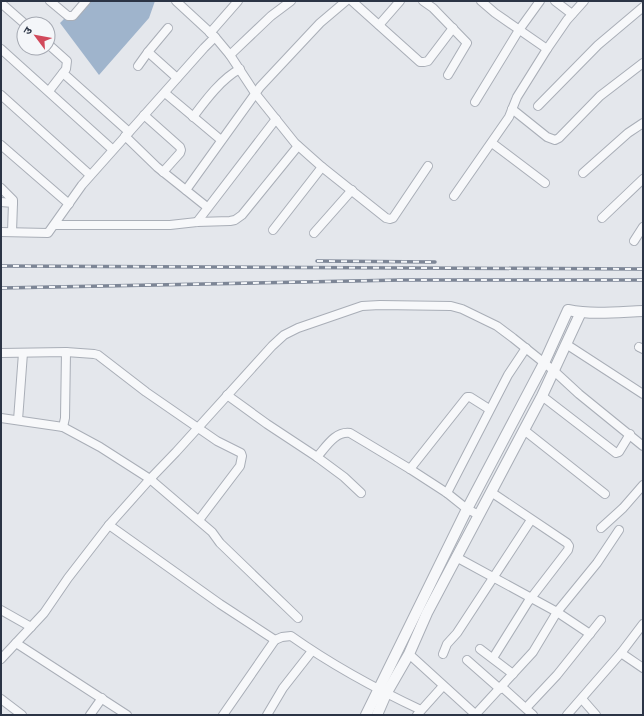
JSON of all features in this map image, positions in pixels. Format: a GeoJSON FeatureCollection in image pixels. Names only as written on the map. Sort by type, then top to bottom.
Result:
{"type":"FeatureCollection","features":[{"type":"Feature","properties":{"kind":"street"},"geometry":{"type":"LineString","coordinates":[[50,1],[68,16],[73,16],[86,1]]}},
{"type":"Feature","properties":{"kind":"street"},"geometry":{"type":"LineString","coordinates":[[176,1],[213,35],[230,55],[255,93],[298,146],[386,218],[393,218],[428,166]]}},
{"type":"Feature","properties":{"kind":"street"},"geometry":{"type":"LineString","coordinates":[[1,232],[48,233],[112,149],[165,93],[204,48],[238,1]]}},
{"type":"Feature","properties":{"kind":"street"},"geometry":{"type":"LineString","coordinates":[[230,55],[271,16],[291,1]]}},
{"type":"Feature","properties":{"kind":"street"},"geometry":{"type":"LineString","coordinates":[[186,190],[255,93],[320,23],[346,1]]}},
{"type":"Feature","properties":{"kind":"street"},"geometry":{"type":"LineString","coordinates":[[352,1],[420,62],[428,60],[453,28]]}},
{"type":"Feature","properties":{"kind":"street"},"geometry":{"type":"LineString","coordinates":[[379,25],[400,1]]}},
{"type":"Feature","properties":{"kind":"street"},"geometry":{"type":"LineString","coordinates":[[423,1],[468,43],[448,75]]}},
{"type":"Feature","properties":{"kind":"street"},"geometry":{"type":"LineString","coordinates":[[481,1],[495,13],[547,49]]}},
{"type":"Feature","properties":{"kind":"street"},"geometry":{"type":"LineString","coordinates":[[475,102],[519,30],[540,1]]}},
{"type":"Feature","properties":{"kind":"street"},"geometry":{"type":"LineString","coordinates":[[555,1],[572,14]]}},
{"type":"Feature","properties":{"kind":"street"},"geometry":{"type":"LineString","coordinates":[[454,196],[509,117],[517,97],[547,49],[572,14],[584,1]]}},
{"type":"Feature","properties":{"kind":"street"},"geometry":{"type":"LineString","coordinates":[[1,3],[16,16]]}},
{"type":"Feature","properties":{"kind":"street"},"geometry":{"type":"LineString","coordinates":[[538,106],[598,45],[643,7]]}},
{"type":"Feature","properties":{"kind":"street"},"geometry":{"type":"LineString","coordinates":[[138,66],[168,28]]}},
{"type":"Feature","properties":{"kind":"street"},"geometry":{"type":"LineString","coordinates":[[1,49],[112,149]]}},
{"type":"Feature","properties":{"kind":"street"},"geometry":{"type":"LineString","coordinates":[[49,91],[66,69],[67,61],[56,51]]}},
{"type":"Feature","properties":{"kind":"street"},"geometry":{"type":"LineString","coordinates":[[148,52],[178,78]]}},
{"type":"Feature","properties":{"kind":"street"},"geometry":{"type":"LineString","coordinates":[[512,109],[547,137],[555,140],[559,138],[600,96],[643,63]]}},
{"type":"Feature","properties":{"kind":"street"},"geometry":{"type":"LineString","coordinates":[[193,117],[216,89],[234,72],[240,69]]}},
{"type":"Feature","properties":{"kind":"street"},"geometry":{"type":"LineString","coordinates":[[63,73],[127,134],[163,172],[207,207]]}},
{"type":"Feature","properties":{"kind":"street"},"geometry":{"type":"LineString","coordinates":[[165,93],[221,140]]}},
{"type":"Feature","properties":{"kind":"street"},"geometry":{"type":"LineString","coordinates":[[1,95],[90,176]]}},
{"type":"Feature","properties":{"kind":"street"},"geometry":{"type":"LineString","coordinates":[[144,115],[181,150],[163,172]]}},
{"type":"Feature","properties":{"kind":"street"},"geometry":{"type":"LineString","coordinates":[[197,222],[276,119]]}},
{"type":"Feature","properties":{"kind":"street"},"geometry":{"type":"LineString","coordinates":[[583,173],[628,133],[643,123]]}},
{"type":"Feature","properties":{"kind":"street"},"geometry":{"type":"LineString","coordinates":[[492,143],[545,183]]}},
{"type":"Feature","properties":{"kind":"street"},"geometry":{"type":"LineString","coordinates":[[1,145],[69,204]]}},
{"type":"Feature","properties":{"kind":"street"},"geometry":{"type":"LineString","coordinates":[[55,225],[170,225],[230,221],[239,218],[298,146]]}},
{"type":"Feature","properties":{"kind":"street"},"geometry":{"type":"LineString","coordinates":[[273,230],[322,167]]}},
{"type":"Feature","properties":{"kind":"street"},"geometry":{"type":"LineString","coordinates":[[602,218],[643,179]]}},
{"type":"Feature","properties":{"kind":"street"},"geometry":{"type":"LineString","coordinates":[[1,188],[13,200],[12,232]]}},
{"type":"Feature","properties":{"kind":"street"},"geometry":{"type":"LineString","coordinates":[[314,233],[352,190]]}},
{"type":"Feature","properties":{"kind":"street"},"geometry":{"type":"LineString","coordinates":[[1,202],[13,203]]}},
{"type":"Feature","properties":{"kind":"street"},"geometry":{"type":"LineString","coordinates":[[634,241],[643,227]]}},
{"type":"Feature","properties":{"kind":"street"},"geometry":{"type":"LineString","coordinates":[[3,654],[16,643],[44,612],[108,525],[254,364],[284,335],[298,328],[362,306],[451,306],[462,309],[497,326],[553,370],[579,394],[643,446]]}},
{"type":"Feature","properties":{"kind":"street"},"geometry":{"type":"LineString","coordinates":[[376,715],[382,692],[467,509],[544,363],[568,310],[609,313],[643,311]]}},
{"type":"Feature","properties":{"kind":"street"},"geometry":{"type":"LineString","coordinates":[[366,715],[409,654],[427,613],[542,396],[581,312]]}},
{"type":"Feature","properties":{"kind":"street"},"geometry":{"type":"LineString","coordinates":[[566,344],[643,394]]}},
{"type":"Feature","properties":{"kind":"street"},"geometry":{"type":"LineString","coordinates":[[447,493],[489,409],[508,375],[526,348]]}},
{"type":"Feature","properties":{"kind":"street"},"geometry":{"type":"LineString","coordinates":[[63,428],[65,418],[66,352]]}},
{"type":"Feature","properties":{"kind":"street"},"geometry":{"type":"LineString","coordinates":[[1,353],[66,352],[98,355],[146,392],[217,440],[237,450],[242,456],[240,466],[199,520]]}},
{"type":"Feature","properties":{"kind":"street"},"geometry":{"type":"LineString","coordinates":[[18,420],[22,353]]}},
{"type":"Feature","properties":{"kind":"street"},"geometry":{"type":"LineString","coordinates":[[227,395],[317,457],[344,477],[361,493]]}},
{"type":"Feature","properties":{"kind":"street"},"geometry":{"type":"LineString","coordinates":[[542,396],[616,453],[619,452],[630,434]]}},
{"type":"Feature","properties":{"kind":"street"},"geometry":{"type":"LineString","coordinates":[[410,469],[467,397],[470,397],[489,409]]}},
{"type":"Feature","properties":{"kind":"street"},"geometry":{"type":"LineString","coordinates":[[1,418],[63,428],[100,447],[150,479],[212,532],[220,543],[298,618]]}},
{"type":"Feature","properties":{"kind":"street"},"geometry":{"type":"LineString","coordinates":[[524,430],[606,494]]}},
{"type":"Feature","properties":{"kind":"street"},"geometry":{"type":"LineString","coordinates":[[317,457],[337,436],[346,433],[353,435],[410,469],[447,493],[467,509],[479,515]]}},
{"type":"Feature","properties":{"kind":"street"},"geometry":{"type":"LineString","coordinates":[[601,528],[623,508],[643,485]]}},
{"type":"Feature","properties":{"kind":"street"},"geometry":{"type":"LineString","coordinates":[[491,492],[567,543],[569,546],[568,550],[532,598],[493,658]]}},
{"type":"Feature","properties":{"kind":"street"},"geometry":{"type":"LineString","coordinates":[[443,654],[492,577],[531,520]]}},
{"type":"Feature","properties":{"kind":"street"},"geometry":{"type":"LineString","coordinates":[[108,525],[220,604],[275,640]]}},
{"type":"Feature","properties":{"kind":"street"},"geometry":{"type":"LineString","coordinates":[[409,654],[475,715],[533,652],[557,612],[620,530]]}},
{"type":"Feature","properties":{"kind":"street"},"geometry":{"type":"LineString","coordinates":[[456,557],[557,612],[590,634]]}},
{"type":"Feature","properties":{"kind":"street"},"geometry":{"type":"LineString","coordinates":[[1,610],[31,627]]}},
{"type":"Feature","properties":{"kind":"street"},"geometry":{"type":"LineString","coordinates":[[526,708],[557,675],[601,620]]}},
{"type":"Feature","properties":{"kind":"street"},"geometry":{"type":"LineString","coordinates":[[567,715],[621,653],[643,624]]}},
{"type":"Feature","properties":{"kind":"street"},"geometry":{"type":"LineString","coordinates":[[223,715],[275,640],[282,637],[291,636],[312,651],[419,713],[443,686]]}},
{"type":"Feature","properties":{"kind":"street"},"geometry":{"type":"LineString","coordinates":[[16,643],[127,715]]}},
{"type":"Feature","properties":{"kind":"street"},"geometry":{"type":"LineString","coordinates":[[480,649],[513,674]]}},
{"type":"Feature","properties":{"kind":"street"},"geometry":{"type":"LineString","coordinates":[[267,715],[283,688],[312,651]]}},
{"type":"Feature","properties":{"kind":"street"},"geometry":{"type":"LineString","coordinates":[[621,653],[643,668]]}},
{"type":"Feature","properties":{"kind":"street"},"geometry":{"type":"LineString","coordinates":[[467,660],[534,715]]}},
{"type":"Feature","properties":{"kind":"street"},"geometry":{"type":"LineString","coordinates":[[90,715],[102,698]]}},
{"type":"Feature","properties":{"kind":"street"},"geometry":{"type":"LineString","coordinates":[[1,699],[22,715]]}},
{"type":"Feature","properties":{"kind":"street"},"geometry":{"type":"LineString","coordinates":[[582,699],[596,715]]}},
{"type":"Feature","properties":{"kind":"water"},"geometry":{"type":"Polygon","coordinates":[[[89,1],[155,1],[149,18],[99,75],[60,23],[65,18],[73,20],[89,1]]]}},
{"type":"Feature","properties":{"kind":"railway"},"geometry":{"type":"LineString","coordinates":[[317,261],[435,262]]}},
{"type":"Feature","properties":{"kind":"railway"},"geometry":{"type":"LineString","coordinates":[[1,266],[643,269]]}},
{"type":"Feature","properties":{"kind":"railway"},"geometry":{"type":"LineString","coordinates":[[1,288],[401,280],[643,280]]}}]}
